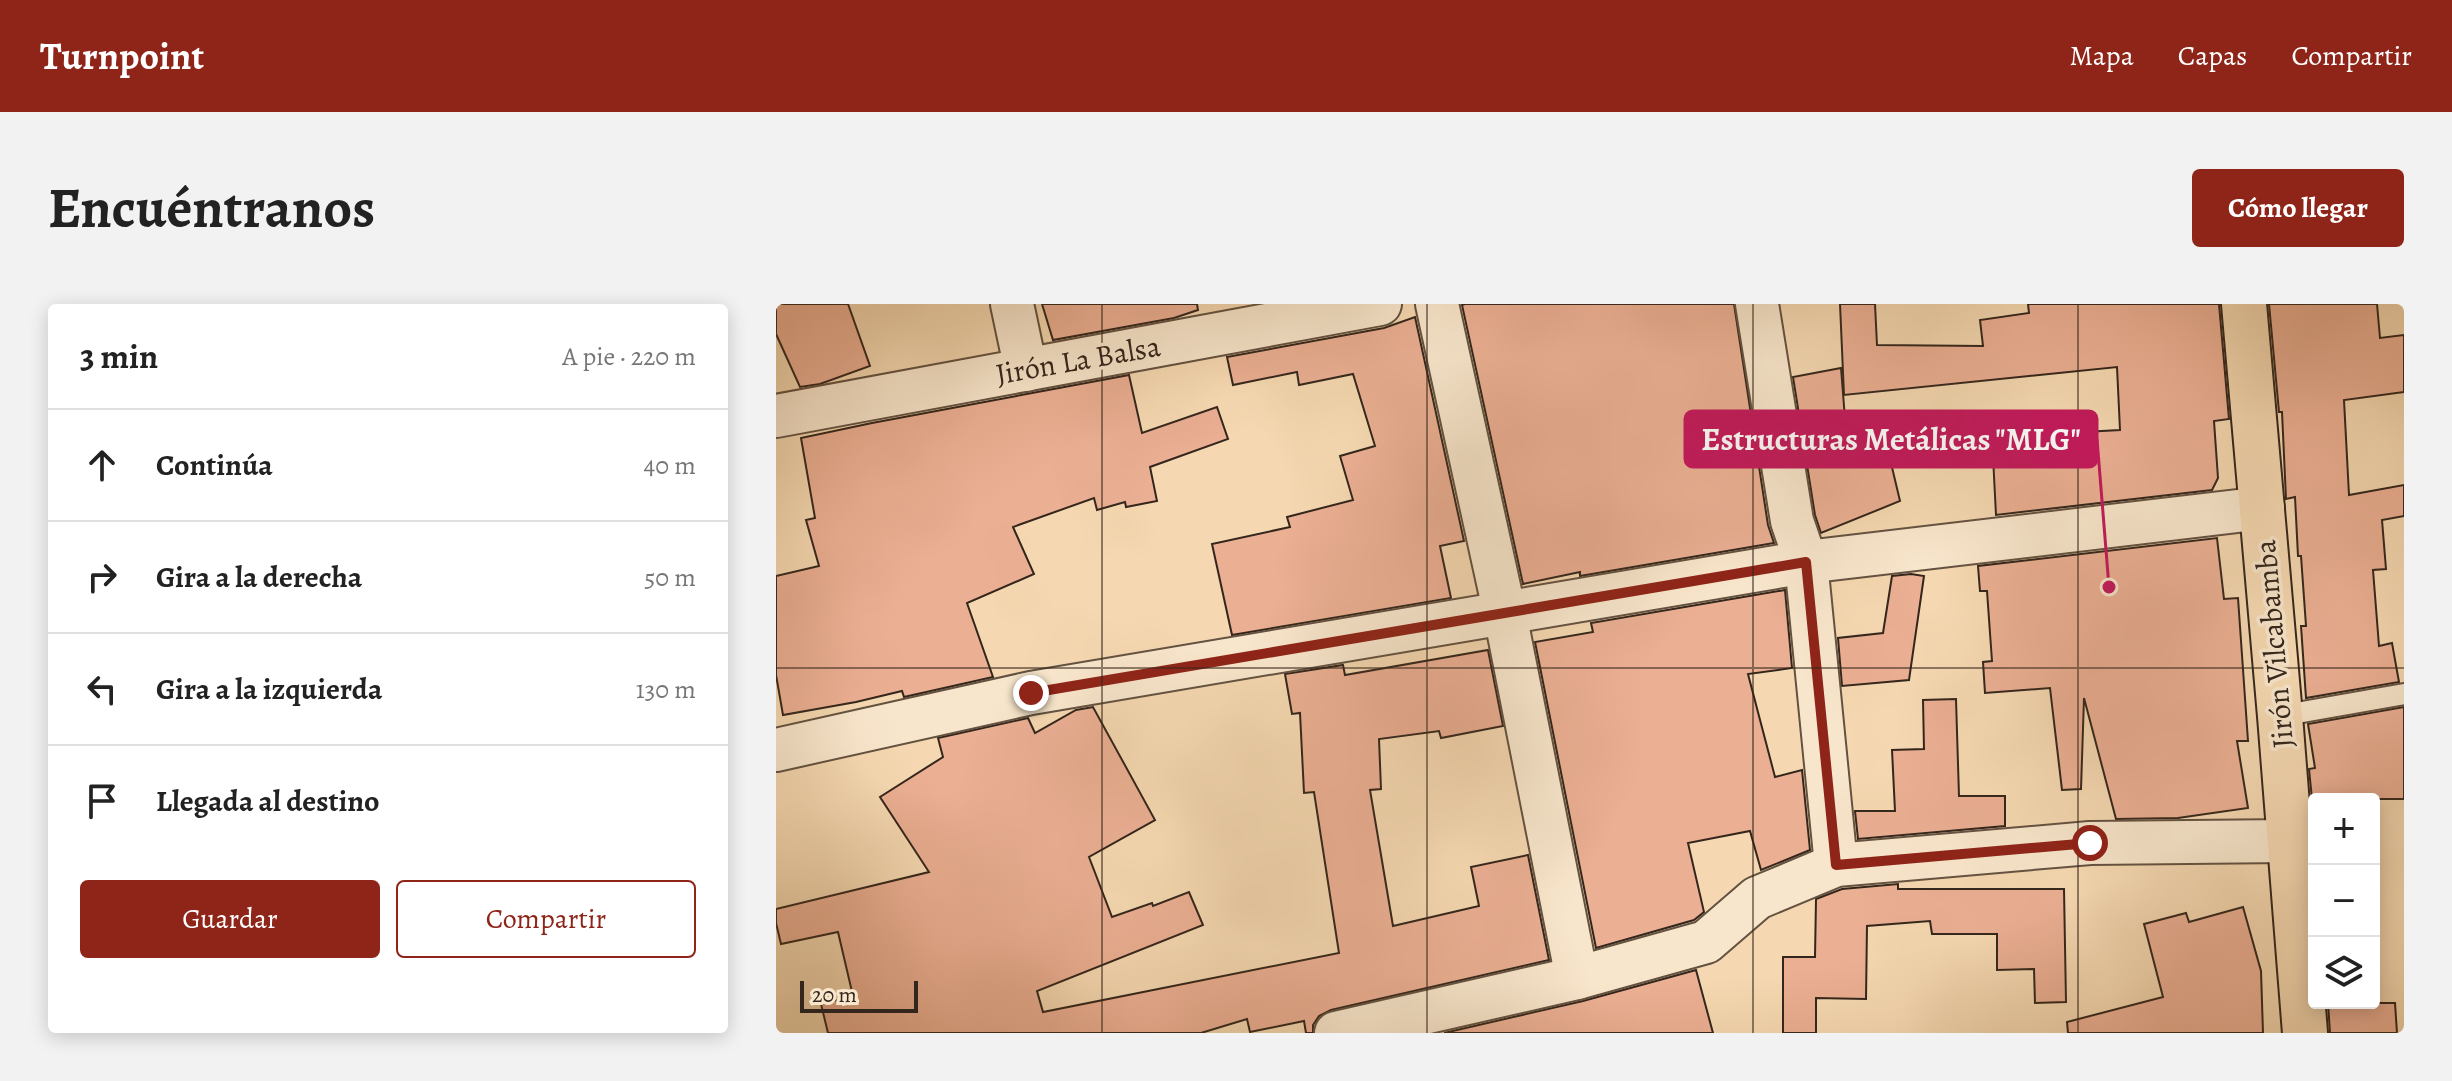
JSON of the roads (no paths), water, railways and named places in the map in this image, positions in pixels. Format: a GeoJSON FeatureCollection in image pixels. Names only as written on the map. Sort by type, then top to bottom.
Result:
{"type":"FeatureCollection","features":[{"type":"Feature","properties":{"kind":"main road","name":"Jirón Vilcabamba"},"geometry":{"type":"LineString","coordinates":[[2244,304],[2305,1033]]}},
{"type":"Feature","properties":{"kind":"street"},"geometry":{"type":"LineString","coordinates":[[1012,304],[1026,370]]}},
{"type":"Feature","properties":{"kind":"street","name":"Jirón La Balsa"},"geometry":{"type":"LineString","coordinates":[[776,416],[1380,304]]}},
{"type":"Feature","properties":{"kind":"street"},"geometry":{"type":"LineString","coordinates":[[1437,304],[1505,614],[1577,978]]}},
{"type":"Feature","properties":{"kind":"street"},"geometry":{"type":"LineString","coordinates":[[1757,304],[1792,521],[1806,562],[1836,865]]}},
{"type":"Feature","properties":{"kind":"street"},"geometry":{"type":"LineString","coordinates":[[776,750],[1031,693],[1806,562],[2263,508]]}},
{"type":"Feature","properties":{"kind":"street"},"geometry":{"type":"LineString","coordinates":[[1336,1033],[1577,978],[1706,942],[1757,898],[1836,865],[2090,843],[2290,841]]}},
{"type":"Feature","properties":{"kind":"lane"},"geometry":{"type":"LineString","coordinates":[[2280,716],[2404,694]]}},
{"type":"Feature","properties":{"kind":"place","name":"Estructuras Metálicas \"MLG\""},"geometry":{"type":"Point","coordinates":[2109,587]}}]}
